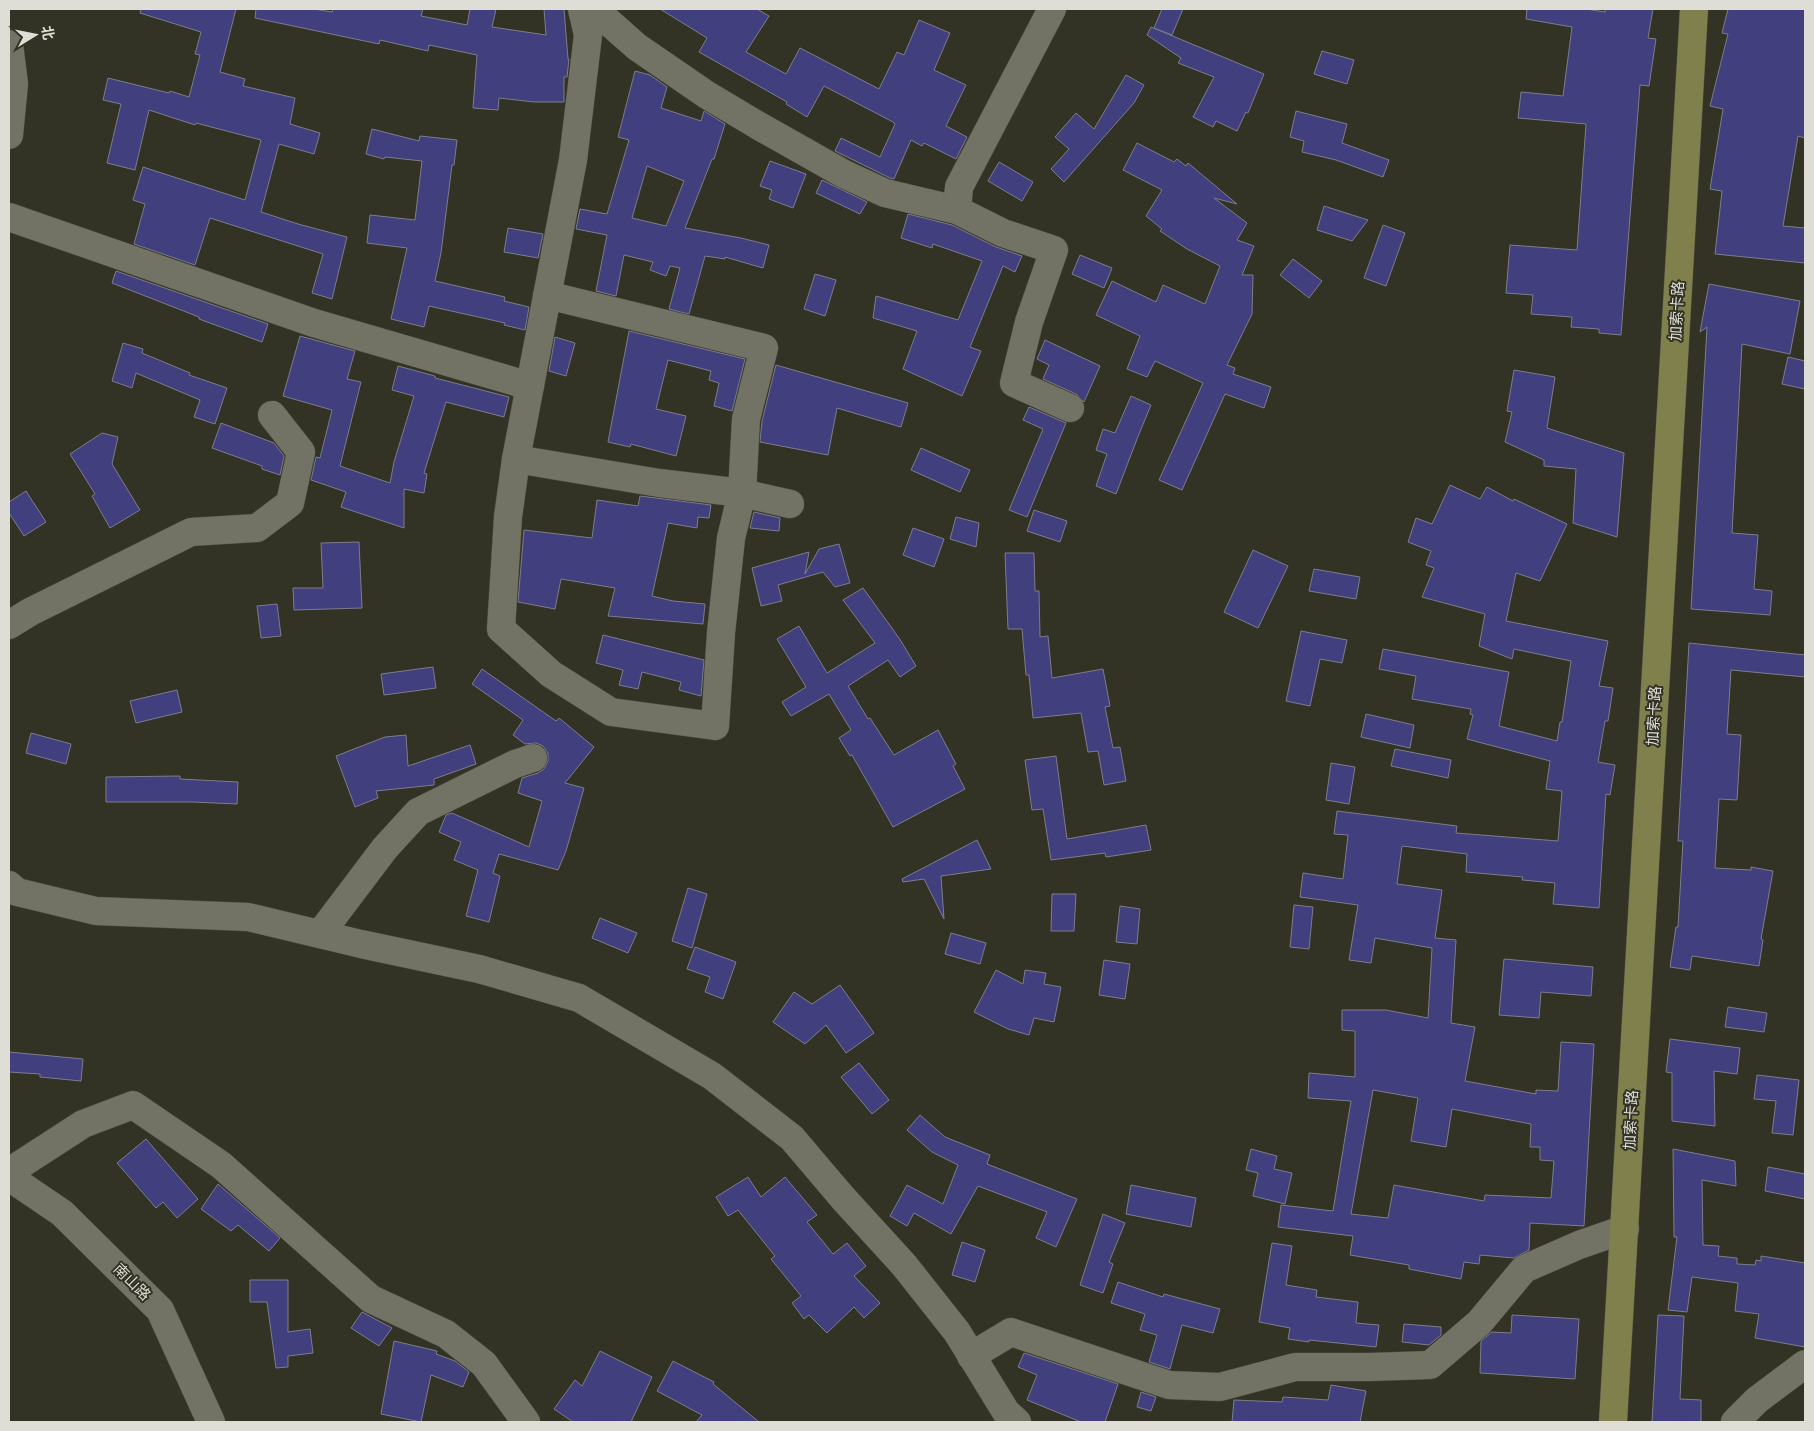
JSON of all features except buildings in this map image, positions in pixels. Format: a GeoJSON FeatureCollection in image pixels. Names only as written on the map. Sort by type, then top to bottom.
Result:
{"type":"FeatureCollection","features":[{"type":"Feature","properties":{"kind":"main road","name":"加索卡路"},"geometry":{"type":"LineString","coordinates":[[1613,1422],[1694,9]]}},
{"type":"Feature","properties":{"kind":"street"},"geometry":{"type":"LineString","coordinates":[[547,295],[764,348],[746,419],[742,493],[731,538],[721,633],[715,726],[611,712],[551,674],[501,629],[508,526],[516,458],[530,386],[547,295],[573,160],[588,35],[582,9]]}},
{"type":"Feature","properties":{"kind":"street"},"geometry":{"type":"LineString","coordinates":[[594,9],[637,47],[708,95],[844,174],[885,193],[956,210],[1003,234],[1054,250],[1029,322],[1014,383],[1070,408]]}},
{"type":"Feature","properties":{"kind":"street"},"geometry":{"type":"LineString","coordinates":[[956,210],[959,187],[1052,9]]}},
{"type":"Feature","properties":{"kind":"street"},"geometry":{"type":"LineString","coordinates":[[9,44],[14,84],[9,135]]}},
{"type":"Feature","properties":{"kind":"street"},"geometry":{"type":"LineString","coordinates":[[9,217],[314,323],[530,386]]}},
{"type":"Feature","properties":{"kind":"street"},"geometry":{"type":"LineString","coordinates":[[9,625],[30,612],[191,532],[257,528],[290,504],[302,452],[272,415]]}},
{"type":"Feature","properties":{"kind":"street"},"geometry":{"type":"LineString","coordinates":[[516,458],[659,483],[742,493],[790,504]]}},
{"type":"Feature","properties":{"kind":"street"},"geometry":{"type":"LineString","coordinates":[[320,934],[385,848],[418,812],[506,768],[532,758]]}},
{"type":"Feature","properties":{"kind":"street"},"geometry":{"type":"LineString","coordinates":[[9,884],[17,892],[96,911],[248,917],[479,970],[579,998],[712,1076],[792,1138],[842,1197],[904,1265],[957,1332],[1006,1412],[1017,1422]]}},
{"type":"Feature","properties":{"kind":"street"},"geometry":{"type":"LineString","coordinates":[[9,1172],[83,1124],[133,1105],[221,1165],[371,1299],[446,1334],[484,1364],[526,1422]]}},
{"type":"Feature","properties":{"kind":"street","name":"南山路"},"geometry":{"type":"LineString","coordinates":[[9,1177],[62,1213],[160,1310],[211,1422]]}},
{"type":"Feature","properties":{"kind":"street"},"geometry":{"type":"LineString","coordinates":[[971,1356],[1011,1332],[1170,1385],[1220,1387],[1295,1367],[1430,1365],[1479,1323],[1524,1269],[1579,1245],[1625,1229]]}},
{"type":"Feature","properties":{"kind":"street"},"geometry":{"type":"LineString","coordinates":[[1735,1422],[1758,1400],[1805,1364]]}}]}
